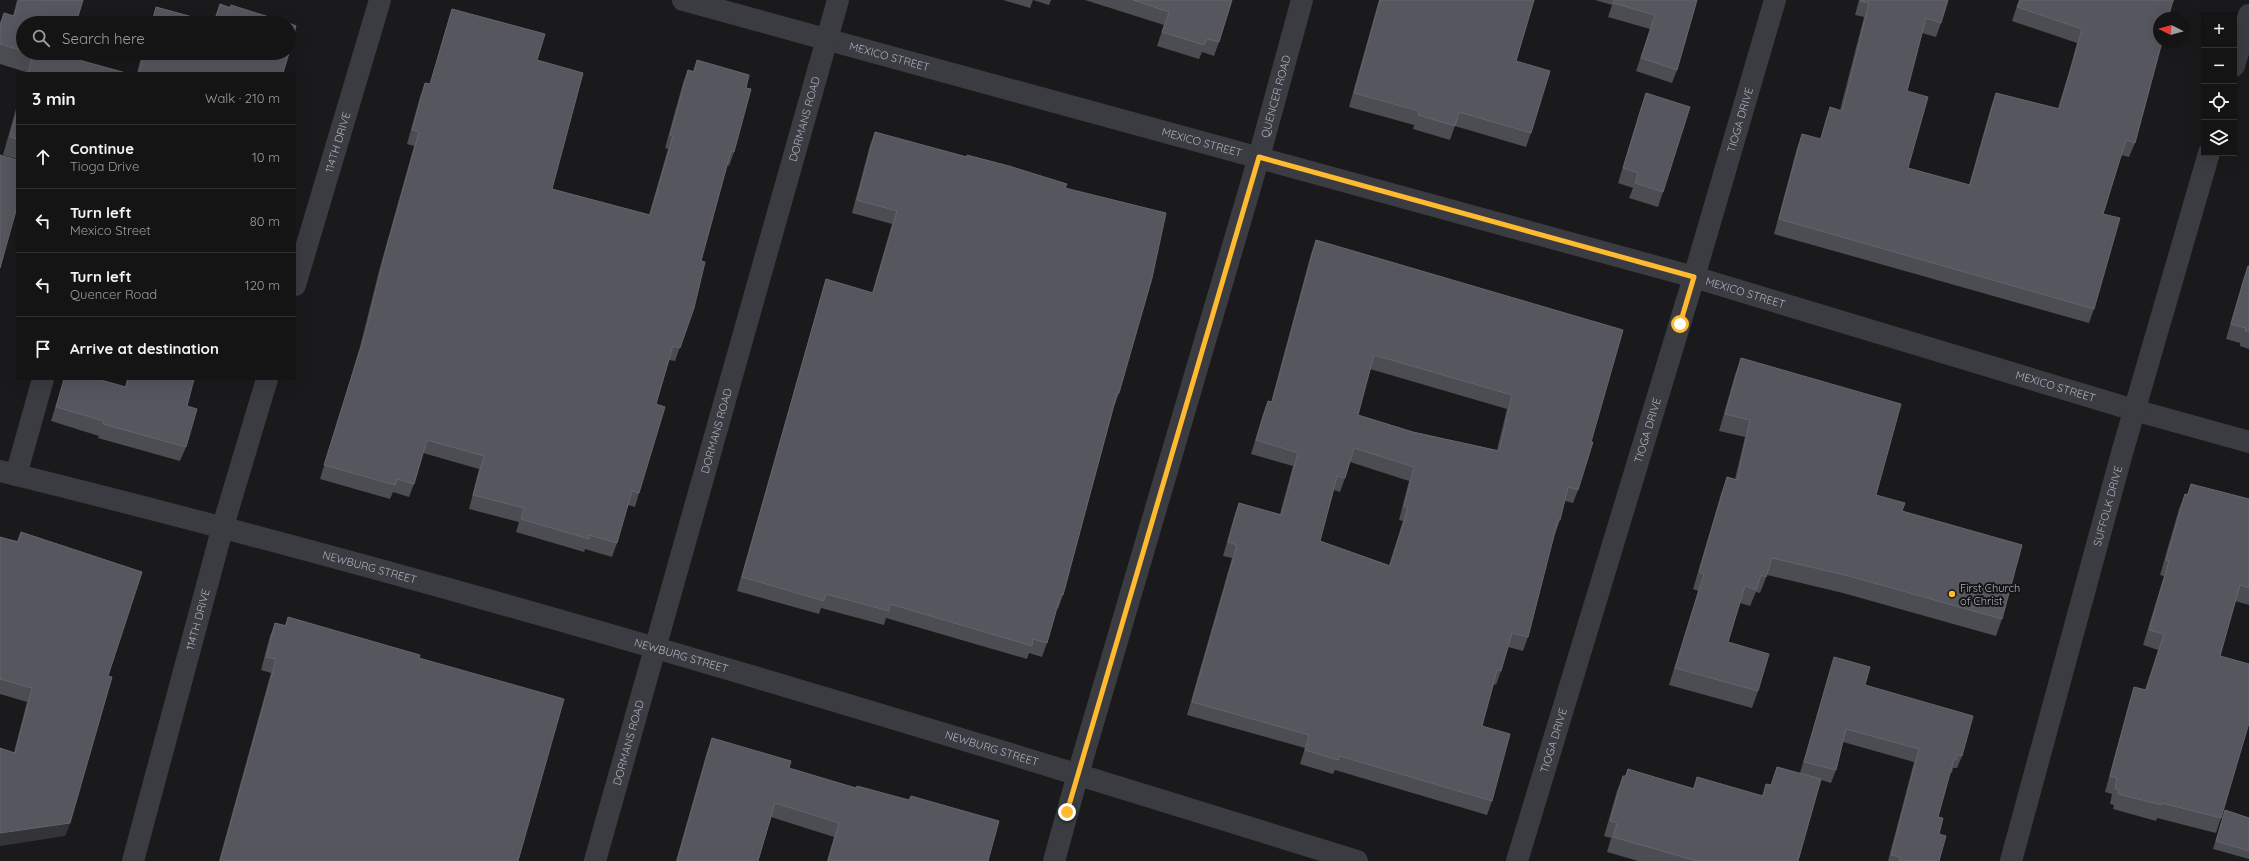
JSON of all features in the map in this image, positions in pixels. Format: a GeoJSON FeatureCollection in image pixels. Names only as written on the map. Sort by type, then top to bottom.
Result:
{"type":"FeatureCollection","features":[{"type":"Feature","properties":{"kind":"street","name":"114TH DRIVE"},"geometry":{"type":"LineString","coordinates":[[296,282],[380,0]]}},
{"type":"Feature","properties":{"kind":"street","name":"MEXICO STREET"},"geometry":{"type":"LineString","coordinates":[[683,0],[1694,277],[2134,410],[2249,442]]}},
{"type":"Feature","properties":{"kind":"street","name":"DORMANS ROAD"},"geometry":{"type":"LineString","coordinates":[[595,861],[654,648],[828,40],[838,0]]}},
{"type":"Feature","properties":{"kind":"street","name":"QUENCER ROAD"},"geometry":{"type":"LineString","coordinates":[[1054,861],[1078,774],[1259,157],[1302,0]]}},
{"type":"Feature","properties":{"kind":"street","name":"TIOGA DRIVE"},"geometry":{"type":"LineString","coordinates":[[1517,861],[1694,277],[1775,0]]}},
{"type":"Feature","properties":{"kind":"street"},"geometry":{"type":"LineString","coordinates":[[2237,56],[2249,15]]}},
{"type":"Feature","properties":{"kind":"street","name":"SUFFOLK DRIVE"},"geometry":{"type":"LineString","coordinates":[[2011,861],[2134,410],[2208,156]]}},
{"type":"Feature","properties":{"kind":"street"},"geometry":{"type":"LineString","coordinates":[[8,473],[43,380]]}},
{"type":"Feature","properties":{"kind":"street","name":"114TH DRIVE"},"geometry":{"type":"LineString","coordinates":[[133,861],[224,526],[267,380]]}},
{"type":"Feature","properties":{"kind":"street","name":"NEWBURG STREET"},"geometry":{"type":"LineString","coordinates":[[8,473],[224,526],[654,648],[1078,774],[1357,861]]}},
{"type":"Feature","properties":{"kind":"building"},"geometry":{"type":"Polygon","coordinates":[[[19,0],[83,0],[78,16],[16,16],[16,49],[0,44],[0,26],[4,13],[14,16],[19,0]]]}},
{"type":"Feature","properties":{"kind":"building"},"geometry":{"type":"Polygon","coordinates":[[[1133,0],[1232,0],[1219,42],[1207,39],[1204,45],[1162,32],[1169,12],[1133,0]]]}},
{"type":"Feature","properties":{"kind":"building"},"geometry":{"type":"Polygon","coordinates":[[[1380,0],[1534,0],[1516,61],[1550,71],[1531,133],[1459,112],[1455,126],[1418,115],[1419,111],[1354,93],[1380,0]]]}},
{"type":"Feature","properties":{"kind":"building"},"geometry":{"type":"Polygon","coordinates":[[[1614,0],[1697,0],[1677,70],[1641,58],[1655,15],[1613,3],[1614,0]]]}},
{"type":"Feature","properties":{"kind":"building"},"geometry":{"type":"Polygon","coordinates":[[[1948,0],[1941,23],[1926,18],[1907,91],[1928,97],[1908,168],[1970,185],[1996,93],[2059,109],[2082,29],[2017,7],[2020,0],[2173,0],[2170,12],[2153,12],[2153,48],[2160,48],[2135,143],[2126,140],[2103,214],[2120,218],[2094,309],[1779,219],[1802,134],[1821,139],[1830,107],[1842,111],[1869,3],[1860,1],[1948,0]]]}},
{"type":"Feature","properties":{"kind":"building"},"geometry":{"type":"Polygon","coordinates":[[[220,4],[230,8],[231,5],[266,16],[216,16],[220,4]]]}},
{"type":"Feature","properties":{"kind":"building"},"geometry":{"type":"Polygon","coordinates":[[[156,7],[189,16],[154,16],[156,7]]]}},
{"type":"Feature","properties":{"kind":"building"},"geometry":{"type":"Polygon","coordinates":[[[452,9],[545,34],[537,60],[583,73],[552,189],[650,215],[673,136],[670,135],[688,70],[694,72],[697,60],[749,75],[746,88],[751,89],[734,152],[731,151],[701,261],[705,262],[694,308],[680,348],[673,346],[656,404],[665,407],[639,493],[632,491],[617,543],[589,535],[589,539],[521,519],[524,508],[473,495],[484,456],[427,440],[414,484],[397,479],[395,485],[324,465],[365,334],[384,257],[419,132],[412,130],[425,83],[430,84],[452,9]]]}},
{"type":"Feature","properties":{"kind":"building"},"geometry":{"type":"Polygon","coordinates":[[[31,60],[79,60],[122,72],[28,72],[31,60]]]}},
{"type":"Feature","properties":{"kind":"building"},"geometry":{"type":"Polygon","coordinates":[[[142,60],[287,60],[283,72],[139,72],[142,60]]]}},
{"type":"Feature","properties":{"kind":"building"},"geometry":{"type":"Polygon","coordinates":[[[1646,93],[1690,107],[1663,192],[1635,183],[1638,173],[1623,168],[1646,93]]]}},
{"type":"Feature","properties":{"kind":"building"},"geometry":{"type":"Polygon","coordinates":[[[16,116],[16,139],[10,137],[16,116]]]}},
{"type":"Feature","properties":{"kind":"building"},"geometry":{"type":"Polygon","coordinates":[[[875,132],[967,157],[967,155],[1009,166],[1067,184],[1065,188],[1166,213],[1152,278],[1119,393],[1117,393],[1063,595],[1061,594],[1047,643],[1033,639],[1032,646],[890,604],[889,611],[826,594],[824,601],[742,577],[826,279],[873,293],[897,211],[857,200],[875,132]]]}},
{"type":"Feature","properties":{"kind":"building"},"geometry":{"type":"Polygon","coordinates":[[[0,155],[16,160],[16,211],[0,268],[0,155]]]}},
{"type":"Feature","properties":{"kind":"building"},"geometry":{"type":"Polygon","coordinates":[[[1316,240],[1623,330],[1591,442],[1593,442],[1578,490],[1568,487],[1528,637],[1512,633],[1501,671],[1497,670],[1482,726],[1510,734],[1492,801],[1340,756],[1338,760],[1305,750],[1309,735],[1192,702],[1237,545],[1228,542],[1239,503],[1281,515],[1298,453],[1256,440],[1268,401],[1272,402],[1316,240]],[[1374,355],[1358,415],[1413,432],[1499,451],[1512,395],[1374,355]],[[1354,448],[1345,478],[1337,476],[1320,541],[1390,566],[1408,508],[1404,506],[1414,467],[1354,448]]]}},
{"type":"Feature","properties":{"kind":"building"},"geometry":{"type":"Polygon","coordinates":[[[2248,266],[2249,332],[2245,331],[2246,328],[2231,324],[2248,266]]]}},
{"type":"Feature","properties":{"kind":"building"},"geometry":{"type":"Polygon","coordinates":[[[1741,358],[1901,404],[1876,495],[1905,503],[1902,511],[2022,545],[2002,619],[1849,576],[1772,558],[1766,577],[1761,575],[1756,590],[1745,586],[1728,642],[1769,654],[1758,691],[1675,668],[1704,574],[1699,572],[1727,477],[1737,480],[1750,420],[1725,414],[1741,358]]]}},
{"type":"Feature","properties":{"kind":"building"},"geometry":{"type":"Polygon","coordinates":[[[64,380],[101,380],[126,387],[128,380],[194,380],[187,406],[197,409],[186,447],[103,424],[104,421],[56,407],[64,380]]]}},
{"type":"Feature","properties":{"kind":"building"},"geometry":{"type":"Polygon","coordinates":[[[2191,484],[2249,499],[2249,588],[2240,585],[2220,656],[2249,664],[2249,723],[2221,818],[2162,803],[2162,805],[2118,794],[2119,790],[2115,789],[2117,778],[2110,776],[2134,687],[2146,690],[2164,634],[2149,630],[2169,561],[2166,560],[2185,494],[2188,495],[2191,484]]]}},
{"type":"Feature","properties":{"kind":"building"},"geometry":{"type":"Polygon","coordinates":[[[21,532],[142,572],[108,676],[112,677],[70,823],[0,833],[0,748],[15,753],[32,688],[0,679],[0,537],[18,542],[21,532]]]}},
{"type":"Feature","properties":{"kind":"building"},"geometry":{"type":"Polygon","coordinates":[[[288,617],[420,655],[419,658],[564,699],[518,861],[220,861],[276,659],[266,657],[275,623],[286,626],[288,617]]]}},
{"type":"Feature","properties":{"kind":"building"},"geometry":{"type":"Polygon","coordinates":[[[1834,657],[1870,667],[1865,685],[1973,716],[1962,756],[1957,755],[1956,760],[1954,759],[1938,817],[1943,818],[1939,834],[1946,836],[1939,861],[1899,861],[1900,857],[1891,855],[1919,749],[1846,729],[1836,770],[1804,762],[1834,657]]]}},
{"type":"Feature","properties":{"kind":"building"},"geometry":{"type":"Polygon","coordinates":[[[712,738],[791,761],[789,768],[856,788],[857,786],[909,800],[911,796],[999,821],[988,861],[828,861],[839,823],[775,803],[758,861],[677,861],[712,738]]]}},
{"type":"Feature","properties":{"kind":"building"},"geometry":{"type":"Polygon","coordinates":[[[1777,767],[1821,779],[1798,861],[1697,861],[1613,837],[1617,823],[1610,821],[1623,776],[1626,776],[1628,769],[1694,789],[1697,777],[1763,796],[1766,784],[1771,785],[1777,767]]]}},
{"type":"Feature","properties":{"kind":"building"},"geometry":{"type":"Polygon","coordinates":[[[2225,810],[2249,818],[2249,851],[2216,841],[2225,810]]]}},
{"type":"Feature","properties":{"kind":"place","name":"First Church of Christ"},"geometry":{"type":"Point","coordinates":[1952,594]}},
{"type":"Feature","properties":{"kind":"route"},"geometry":{"type":"LineString","coordinates":[[1067,812],[1259,157],[1694,277],[1680,324]]}}]}
